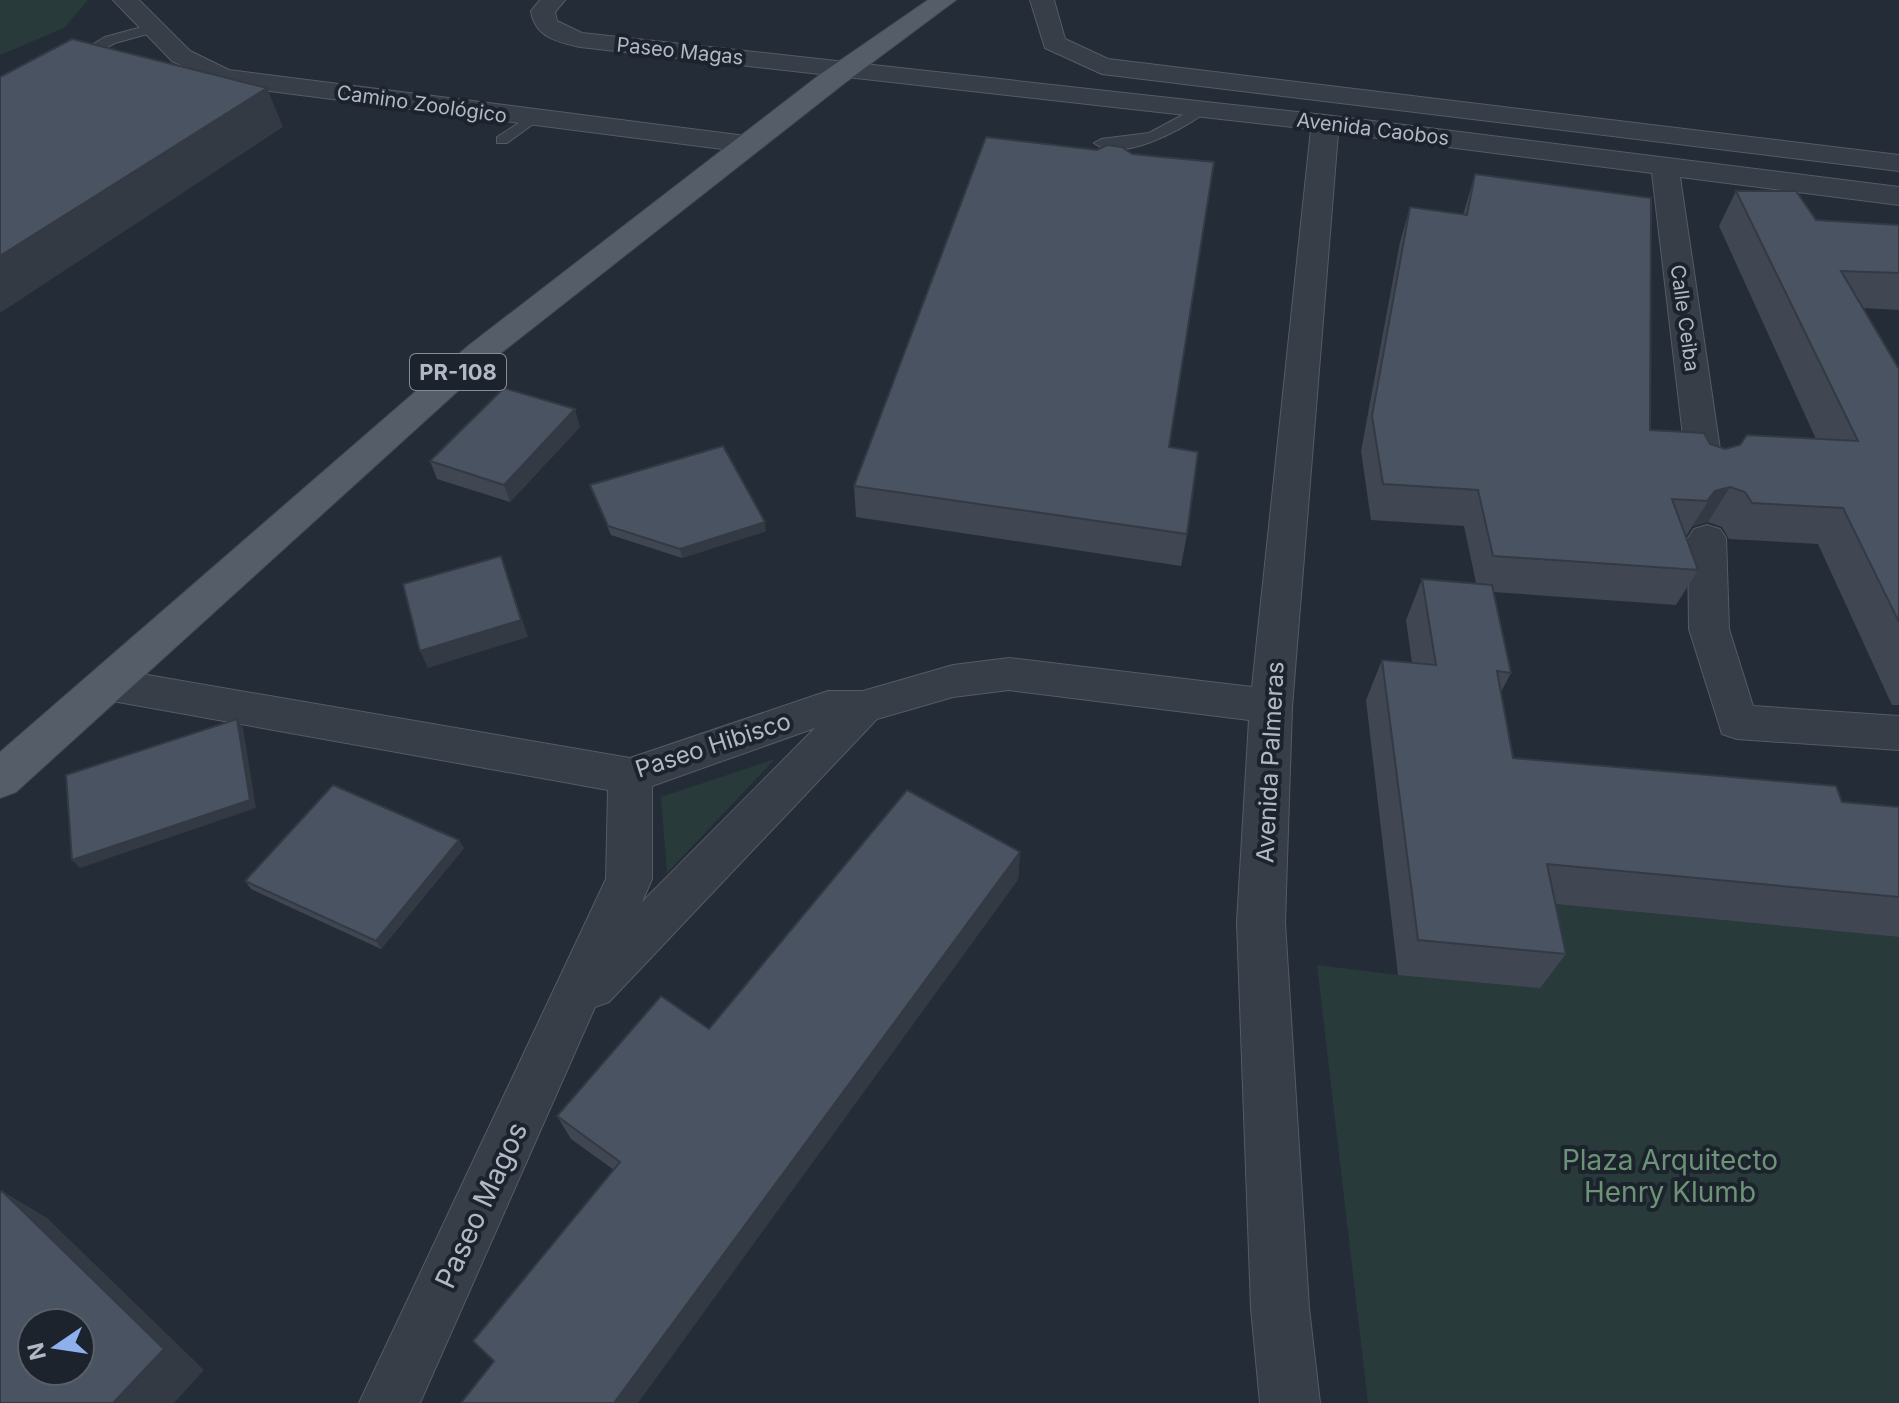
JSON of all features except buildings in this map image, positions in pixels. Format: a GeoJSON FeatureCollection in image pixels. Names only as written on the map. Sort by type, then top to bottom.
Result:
{"type":"FeatureCollection","features":[{"type":"Feature","properties":{"kind":"main road","name":"PR-108"},"geometry":{"type":"LineString","coordinates":[[0,779],[480,353],[746,144],[944,0]]}},
{"type":"Feature","properties":{"kind":"street","name":"Camino Zoológico"},"geometry":{"type":"LineString","coordinates":[[125,0],[181,56],[223,77],[531,119],[746,144]]}},
{"type":"Feature","properties":{"kind":"street","name":"Paseo Magas"},"geometry":{"type":"LineString","coordinates":[[553,0],[543,11],[545,24],[560,34],[580,40],[846,69]]}},
{"type":"Feature","properties":{"kind":"street"},"geometry":{"type":"LineString","coordinates":[[1042,0],[1054,43],[1102,66],[1899,163]]}},
{"type":"Feature","properties":{"kind":"street","name":"Avenida Caobos"},"geometry":{"type":"LineString","coordinates":[[846,69],[1325,123],[1899,196]]}},
{"type":"Feature","properties":{"kind":"street","name":"Avenida Palmeras"},"geometry":{"type":"LineString","coordinates":[[1290,1403],[1280,1308],[1261,922],[1271,707],[1325,123]]}},
{"type":"Feature","properties":{"kind":"street","name":"Calle Ceiba"},"geometry":{"type":"LineString","coordinates":[[1665,167],[1705,470]]}},
{"type":"Feature","properties":{"kind":"street"},"geometry":{"type":"LineString","coordinates":[[1707,538],[1709,629],[1737,722],[1899,733]]}},
{"type":"Feature","properties":{"kind":"street","name":"Paseo Hibisco"},"geometry":{"type":"LineString","coordinates":[[107,684],[630,776],[828,707],[863,707],[953,681],[1009,674],[1206,696],[1271,707]]}},
{"type":"Feature","properties":{"kind":"street","name":"Paseo Magos"},"geometry":{"type":"LineString","coordinates":[[572,1007],[863,707]]}},
{"type":"Feature","properties":{"kind":"street","name":"Paseo Magos"},"geometry":{"type":"LineString","coordinates":[[389,1403],[629,879],[630,776]]}},
{"type":"Feature","properties":{"kind":"lane"},"geometry":{"type":"LineString","coordinates":[[55,69],[110,40],[153,28]]}},
{"type":"Feature","properties":{"kind":"lane"},"geometry":{"type":"LineString","coordinates":[[1101,143],[1126,144],[1175,130],[1201,109]]}},
{"type":"Feature","properties":{"kind":"lane"},"geometry":{"type":"LineString","coordinates":[[502,140],[531,119]]}},
{"type":"Feature","properties":{"kind":"green space"},"geometry":{"type":"Polygon","coordinates":[[[0,0],[88,0],[64,28],[0,55],[0,0]]]}},
{"type":"Feature","properties":{"kind":"green space"},"geometry":{"type":"Polygon","coordinates":[[[775,759],[667,873],[661,797],[775,759]]]}},
{"type":"Feature","properties":{"kind":"green space","name":"Plaza Arquitecto Henry Klumb"},"geometry":{"type":"Polygon","coordinates":[[[1523,901],[1899,937],[1899,1403],[1368,1403],[1317,965],[1398,975],[1523,901]]]}}]}
